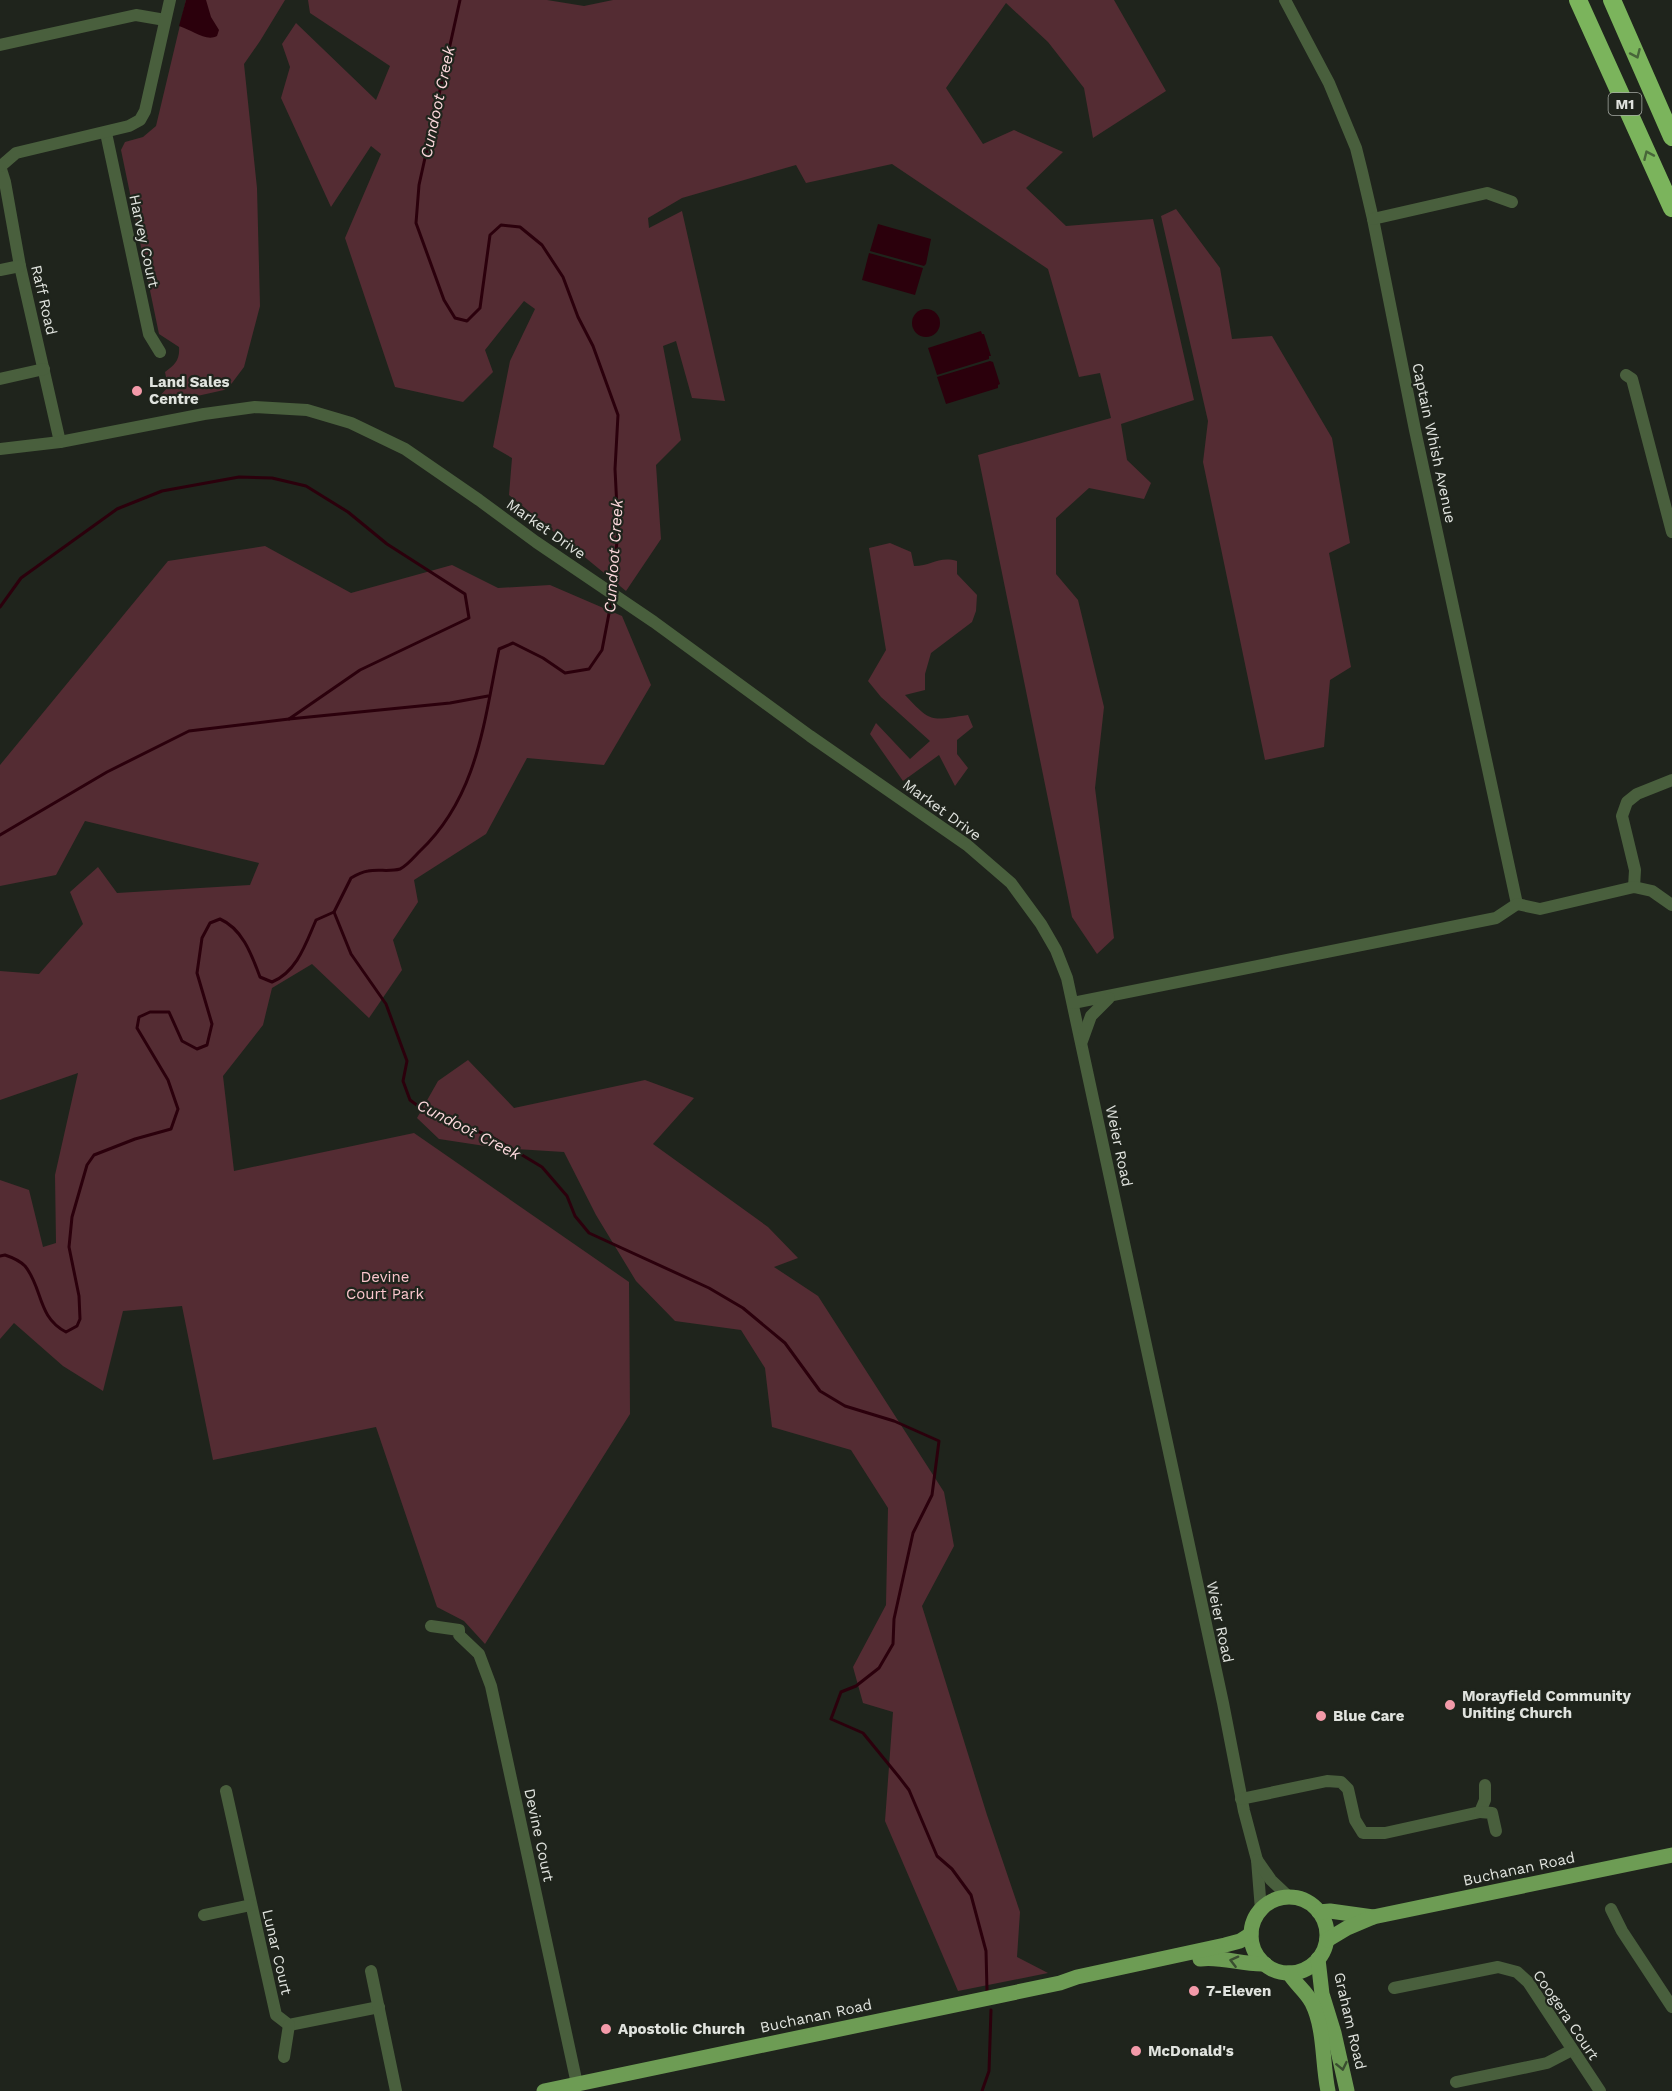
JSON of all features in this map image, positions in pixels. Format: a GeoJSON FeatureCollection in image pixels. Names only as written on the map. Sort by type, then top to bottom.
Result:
{"type":"FeatureCollection","features":[{"type":"Feature","properties":{"kind":"highway","name":"M1"},"geometry":{"type":"LineString","coordinates":[[1578,0],[1672,208]]}},
{"type":"Feature","properties":{"kind":"highway","name":"M1"},"geometry":{"type":"LineString","coordinates":[[1612,0],[1672,137]]}},
{"type":"Feature","properties":{"kind":"main road","name":"Buchanan Road"},"geometry":{"type":"LineString","coordinates":[[1327,1940],[1373,1917],[1672,1855]]}},
{"type":"Feature","properties":{"kind":"main road"},"geometry":{"type":"LineString","coordinates":[[1289,1897],[1311,1904],[1319,1912],[1327,1930],[1324,1950],[1318,1959],[1310,1967],[1289,1973],[1276,1971],[1265,1964],[1257,1956],[1252,1945],[1251,1934],[1254,1921],[1261,1910],[1269,1903],[1289,1897]]}},
{"type":"Feature","properties":{"kind":"main road","name":"Buchanan Road"},"geometry":{"type":"LineString","coordinates":[[1319,1912],[1330,1911],[1373,1917]]}},
{"type":"Feature","properties":{"kind":"main road","name":"Buchanan Road"},"geometry":{"type":"LineString","coordinates":[[544,2091],[1060,1983],[1077,1977],[1225,1946],[1251,1934]]}},
{"type":"Feature","properties":{"kind":"main road","name":"Buchanan Road"},"geometry":{"type":"LineString","coordinates":[[1060,1983],[1078,1983],[1203,1958],[1225,1959],[1248,1965],[1265,1964]]}},
{"type":"Feature","properties":{"kind":"main road","name":"Graham Road"},"geometry":{"type":"LineString","coordinates":[[1318,1959],[1322,1994],[1334,2033],[1347,2091]]}},
{"type":"Feature","properties":{"kind":"main road","name":"Graham Road"},"geometry":{"type":"LineString","coordinates":[[1289,1973],[1315,2010],[1328,2091]]}},
{"type":"Feature","properties":{"kind":"street"},"geometry":{"type":"LineString","coordinates":[[0,166],[16,153],[106,133],[140,120],[145,111],[170,0]]}},
{"type":"Feature","properties":{"kind":"street","name":"Captain Whish Avenue"},"geometry":{"type":"LineString","coordinates":[[1285,0],[1329,83],[1356,148],[1373,219],[1417,442],[1517,904]]}},
{"type":"Feature","properties":{"kind":"street"},"geometry":{"type":"LineString","coordinates":[[0,45],[136,15],[165,20]]}},
{"type":"Feature","properties":{"kind":"street","name":"Harvey Court"},"geometry":{"type":"LineString","coordinates":[[106,133],[149,334],[160,352]]}},
{"type":"Feature","properties":{"kind":"street","name":"Raff Road"},"geometry":{"type":"LineString","coordinates":[[0,166],[60,442]]}},
{"type":"Feature","properties":{"kind":"street"},"geometry":{"type":"LineString","coordinates":[[1373,219],[1487,193],[1512,202]]}},
{"type":"Feature","properties":{"kind":"street"},"geometry":{"type":"LineString","coordinates":[[0,270],[20,266]]}},
{"type":"Feature","properties":{"kind":"street"},"geometry":{"type":"LineString","coordinates":[[0,379],[44,369]]}},
{"type":"Feature","properties":{"kind":"street"},"geometry":{"type":"LineString","coordinates":[[1626,375],[1632,379],[1672,532]]}},
{"type":"Feature","properties":{"kind":"street","name":"Market Drive"},"geometry":{"type":"LineString","coordinates":[[0,449],[60,442],[204,414],[255,407],[307,410],[351,423],[405,449],[654,622],[810,736],[967,845],[1011,883],[1041,924],[1056,950],[1067,978],[1073,1003]]}},
{"type":"Feature","properties":{"kind":"street"},"geometry":{"type":"LineString","coordinates":[[1634,887],[1635,870],[1622,816],[1627,802],[1637,794],[1672,780]]}},
{"type":"Feature","properties":{"kind":"street"},"geometry":{"type":"LineString","coordinates":[[1073,1003],[1496,918],[1517,904],[1540,909],[1634,887],[1652,891],[1672,905]]}},
{"type":"Feature","properties":{"kind":"street"},"geometry":{"type":"LineString","coordinates":[[1082,1042],[1091,1016],[1100,1004],[1112,996]]}},
{"type":"Feature","properties":{"kind":"street","name":"Weier Road"},"geometry":{"type":"LineString","coordinates":[[1073,1003],[1223,1703],[1241,1799],[1257,1860],[1261,1910]]}},
{"type":"Feature","properties":{"kind":"street","name":"Devine Court"},"geometry":{"type":"LineString","coordinates":[[431,1626],[459,1630],[459,1635],[479,1654],[491,1686],[577,2084]]}},
{"type":"Feature","properties":{"kind":"street"},"geometry":{"type":"LineString","coordinates":[[1241,1799],[1327,1781],[1341,1782],[1348,1789],[1355,1820],[1363,1833],[1384,1833],[1480,1812],[1492,1813],[1496,1831]]}},
{"type":"Feature","properties":{"kind":"street"},"geometry":{"type":"LineString","coordinates":[[1480,1812],[1485,1800],[1485,1785]]}},
{"type":"Feature","properties":{"kind":"street","name":"Lunar Court"},"geometry":{"type":"LineString","coordinates":[[226,1791],[276,2015],[289,2025]]}},
{"type":"Feature","properties":{"kind":"street","name":"Weier Road"},"geometry":{"type":"LineString","coordinates":[[1257,1860],[1271,1880],[1289,1897]]}},
{"type":"Feature","properties":{"kind":"street"},"geometry":{"type":"LineString","coordinates":[[204,1915],[251,1905]]}},
{"type":"Feature","properties":{"kind":"street"},"geometry":{"type":"LineString","coordinates":[[1611,1909],[1622,1931],[1672,2007]]}},
{"type":"Feature","properties":{"kind":"street","name":"Coogera Court"},"geometry":{"type":"LineString","coordinates":[[1394,1988],[1493,1968],[1517,1972],[1528,1982],[1599,2091]]}},
{"type":"Feature","properties":{"kind":"street"},"geometry":{"type":"LineString","coordinates":[[371,1971],[396,2091]]}},
{"type":"Feature","properties":{"kind":"street"},"geometry":{"type":"LineString","coordinates":[[284,2057],[289,2025],[379,2007]]}},
{"type":"Feature","properties":{"kind":"street"},"geometry":{"type":"LineString","coordinates":[[1456,2082],[1547,2063],[1572,2050]]}},
{"type":"Feature","properties":{"kind":"green space"},"geometry":{"type":"Polygon","coordinates":[[[186,0],[285,0],[244,64],[257,188],[260,306],[244,367],[229,387],[224,390],[157,405],[158,398],[168,387],[165,372],[176,362],[179,347],[159,334],[121,150],[125,142],[143,137],[156,126],[186,0]]]}},
{"type":"Feature","properties":{"kind":"green space"},"geometry":{"type":"Polygon","coordinates":[[[308,0],[547,0],[584,6],[613,0],[1114,0],[1166,91],[1093,138],[1084,88],[1048,42],[1006,3],[946,88],[983,144],[1014,130],[1063,152],[1026,188],[1066,226],[1153,219],[1194,400],[1121,424],[1127,460],[1151,483],[1144,499],[1089,488],[1056,518],[1056,574],[1078,600],[1104,707],[1095,788],[1114,938],[1097,954],[1072,917],[978,455],[1111,418],[1100,373],[1079,377],[1048,269],[892,164],[806,183],[796,165],[682,198],[648,218],[649,228],[682,211],[725,401],[692,398],[676,341],[663,346],[681,440],[656,465],[661,539],[626,591],[509,495],[512,458],[493,447],[510,361],[535,309],[524,301],[485,350],[493,372],[463,402],[395,387],[345,238],[381,154],[371,146],[331,207],[281,98],[290,67],[282,44],[296,23],[376,100],[390,66],[310,13],[308,0]]]}},
{"type":"Feature","properties":{"kind":"green space"},"geometry":{"type":"Polygon","coordinates":[[[1176,209],[1220,268],[1232,339],[1272,336],[1332,438],[1350,543],[1329,553],[1351,667],[1330,680],[1324,747],[1265,760],[1203,462],[1208,421],[1161,216],[1176,209]]]}},
{"type":"Feature","properties":{"kind":"green space"},"geometry":{"type":"Polygon","coordinates":[[[890,543],[911,552],[914,566],[940,560],[957,561],[957,574],[977,595],[976,611],[972,622],[931,653],[925,674],[925,690],[905,695],[921,711],[933,718],[968,715],[973,727],[957,740],[957,754],[968,768],[955,786],[939,755],[903,781],[870,734],[876,723],[910,759],[930,741],[881,697],[868,681],[886,650],[869,548],[890,543]]]}},
{"type":"Feature","properties":{"kind":"green space","name":"Devine Court Park"},"geometry":{"type":"Polygon","coordinates":[[[265,546],[351,593],[452,565],[498,588],[550,585],[622,616],[651,685],[604,765],[527,758],[486,834],[414,880],[418,902],[393,940],[402,970],[369,1018],[312,964],[272,988],[263,1025],[223,1076],[234,1171],[414,1133],[629,1282],[630,1414],[485,1644],[464,1621],[437,1607],[376,1427],[213,1460],[182,1306],[123,1311],[103,1391],[63,1366],[14,1323],[0,1339],[0,1180],[29,1190],[43,1247],[56,1243],[55,1175],[78,1073],[0,1100],[0,971],[39,974],[83,924],[70,892],[98,867],[117,893],[250,885],[259,863],[85,821],[56,875],[0,886],[0,765],[168,561],[265,546]]]}},
{"type":"Feature","properties":{"kind":"green space"},"geometry":{"type":"Polygon","coordinates":[[[468,1060],[514,1108],[645,1080],[694,1098],[653,1144],[768,1227],[798,1258],[774,1267],[818,1296],[944,1492],[954,1546],[922,1606],[987,1815],[1020,1912],[1017,1957],[1048,1973],[958,1991],[885,1821],[893,1712],[863,1703],[853,1667],[886,1605],[888,1508],[851,1450],[772,1427],[765,1368],[741,1330],[675,1321],[636,1281],[596,1215],[564,1152],[498,1148],[439,1139],[417,1118],[438,1081],[468,1060]]]}},
{"type":"Feature","properties":{"kind":"shaded area"},"geometry":{"type":"Polygon","coordinates":[[[186,0],[206,0],[211,17],[219,30],[217,36],[204,37],[179,26],[186,0]]]}},
{"type":"Feature","properties":{"kind":"shaded area"},"geometry":{"type":"Polygon","coordinates":[[[878,224],[931,239],[926,264],[924,266],[870,251],[878,224]]]}},
{"type":"Feature","properties":{"kind":"shaded area"},"geometry":{"type":"Polygon","coordinates":[[[869,253],[923,268],[915,295],[862,280],[869,253]]]}},
{"type":"Feature","properties":{"kind":"shaded area"},"geometry":{"type":"Polygon","coordinates":[[[926,309],[936,313],[940,323],[936,333],[926,337],[916,333],[912,323],[916,313],[926,309]]]}},
{"type":"Feature","properties":{"kind":"shaded area"},"geometry":{"type":"Polygon","coordinates":[[[981,331],[991,356],[989,359],[937,375],[928,348],[981,331]]]}},
{"type":"Feature","properties":{"kind":"shaded area"},"geometry":{"type":"Polygon","coordinates":[[[993,362],[1000,384],[998,388],[946,404],[937,377],[993,362]]]}},
{"type":"Feature","properties":{"kind":"waterway","name":"Cundoot Creek"},"geometry":{"type":"LineString","coordinates":[[460,0],[419,185],[416,223],[444,300],[455,318],[467,321],[480,308],[490,235],[501,225],[520,227],[542,245],[563,277],[578,317],[593,346],[618,415],[615,469],[618,528],[613,591]]}},
{"type":"Feature","properties":{"kind":"waterway"},"geometry":{"type":"LineString","coordinates":[[0,607],[21,578],[117,509],[162,491],[239,477],[272,478],[306,486],[348,512],[387,544],[465,594],[469,618],[360,670],[289,719]]}},
{"type":"Feature","properties":{"kind":"waterway","name":"Cundoot Creek"},"geometry":{"type":"LineString","coordinates":[[612,598],[602,650],[589,669],[565,673],[543,658],[513,643],[499,649],[476,756],[455,806],[439,829],[403,868],[368,871],[351,878],[334,912],[351,954],[386,1004],[407,1061],[403,1081],[410,1100],[422,1109],[492,1137],[542,1167],[567,1196],[575,1216],[589,1233],[709,1288],[743,1308],[785,1343],[820,1391],[845,1406],[894,1421],[939,1441],[932,1495],[913,1533],[894,1619],[893,1644],[879,1668],[856,1686],[841,1692],[831,1719],[863,1733],[899,1777],[909,1790],[937,1856],[952,1869],[971,1895],[986,1951],[987,1990]]}},
{"type":"Feature","properties":{"kind":"waterway"},"geometry":{"type":"LineString","coordinates":[[0,835],[107,772],[189,731],[450,703],[488,696]]}},
{"type":"Feature","properties":{"kind":"waterway"},"geometry":{"type":"LineString","coordinates":[[0,1256],[5,1255],[25,1266],[35,1283],[45,1310],[57,1326],[66,1332],[77,1326],[80,1319],[79,1296],[69,1247],[72,1217],[87,1165],[94,1155],[135,1139],[171,1129],[178,1109],[168,1080],[137,1028],[139,1017],[150,1012],[169,1012],[182,1041],[197,1049],[207,1045],[212,1024],[197,973],[202,938],[210,923],[220,919],[235,929],[246,944],[260,977],[272,982],[288,971],[300,956],[316,920],[334,912]]}},
{"type":"Feature","properties":{"kind":"waterway","name":"Cundoot Creek"},"geometry":{"type":"LineString","coordinates":[[982,2091],[989,2071],[991,2010]]}},
{"type":"Feature","properties":{"kind":"place","name":"Land Sales Centre"},"geometry":{"type":"Point","coordinates":[137,391]}},
{"type":"Feature","properties":{"kind":"place","name":"Morayfield Community Uniting Church"},"geometry":{"type":"Point","coordinates":[1450,1705]}},
{"type":"Feature","properties":{"kind":"place","name":"Blue Care"},"geometry":{"type":"Point","coordinates":[1321,1716]}},
{"type":"Feature","properties":{"kind":"place","name":"7-Eleven"},"geometry":{"type":"Point","coordinates":[1194,1991]}},
{"type":"Feature","properties":{"kind":"place","name":"Apostolic Church"},"geometry":{"type":"Point","coordinates":[606,2029]}},
{"type":"Feature","properties":{"kind":"place","name":"McDonald's"},"geometry":{"type":"Point","coordinates":[1136,2051]}}]}
